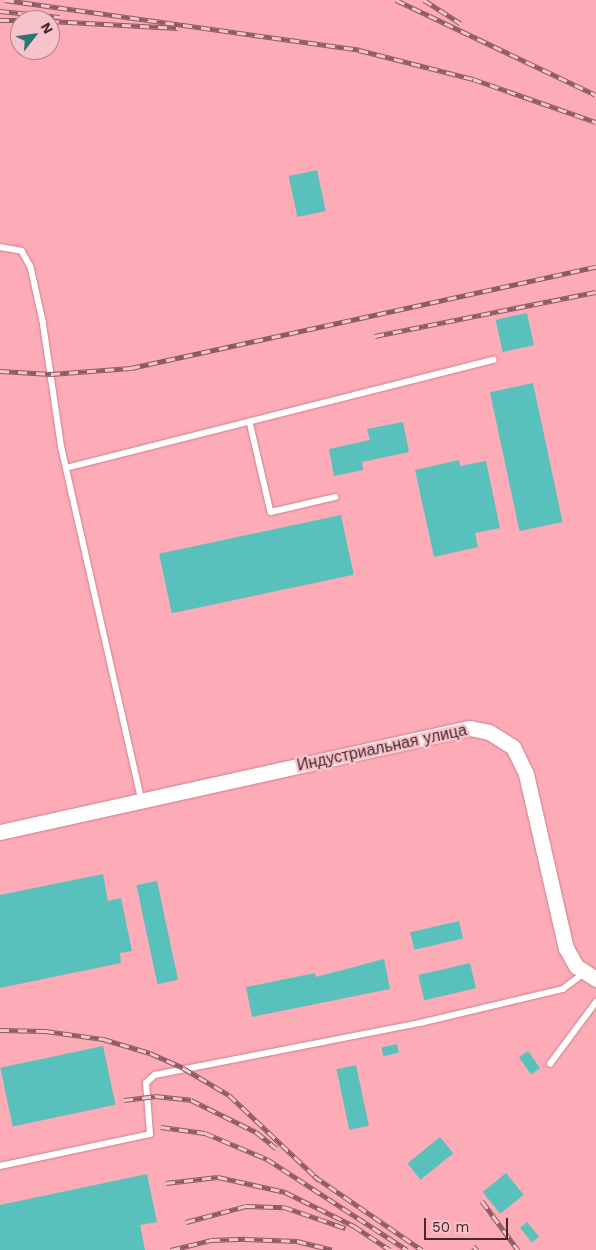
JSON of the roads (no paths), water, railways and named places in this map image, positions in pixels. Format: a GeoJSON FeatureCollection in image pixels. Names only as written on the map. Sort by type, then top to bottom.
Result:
{"type":"FeatureCollection","features":[{"type":"Feature","properties":{"kind":"street","name":"Индустриальная улица"},"geometry":{"type":"LineString","coordinates":[[0,832],[470,728],[489,732],[513,746],[526,774],[566,948],[576,966],[590,976]]}},
{"type":"Feature","properties":{"kind":"lane"},"geometry":{"type":"LineString","coordinates":[[0,247],[22,251],[31,267],[66,468],[142,800]]}},
{"type":"Feature","properties":{"kind":"lane"},"geometry":{"type":"LineString","coordinates":[[66,468],[494,360]]}},
{"type":"Feature","properties":{"kind":"lane"},"geometry":{"type":"LineString","coordinates":[[250,422],[271,512],[335,497]]}},
{"type":"Feature","properties":{"kind":"lane"},"geometry":{"type":"LineString","coordinates":[[0,1166],[150,1134],[146,1084],[155,1075],[420,1022],[563,989],[590,976]]}},
{"type":"Feature","properties":{"kind":"lane"},"geometry":{"type":"LineString","coordinates":[[550,1064],[596,1002]]}},
{"type":"Feature","properties":{"kind":"railway"},"geometry":{"type":"LineString","coordinates":[[5,0],[359,50],[473,79],[596,122]]}},
{"type":"Feature","properties":{"kind":"railway"},"geometry":{"type":"LineString","coordinates":[[396,0],[596,95]]}},
{"type":"Feature","properties":{"kind":"railway"},"geometry":{"type":"LineString","coordinates":[[424,0],[460,23]]}},
{"type":"Feature","properties":{"kind":"railway"},"geometry":{"type":"LineString","coordinates":[[0,11],[10,12]]}},
{"type":"Feature","properties":{"kind":"railway"},"geometry":{"type":"LineString","coordinates":[[0,20],[10,20]]}},
{"type":"Feature","properties":{"kind":"railway"},"geometry":{"type":"LineString","coordinates":[[60,22],[178,28]]}},
{"type":"Feature","properties":{"kind":"railway"},"geometry":{"type":"LineString","coordinates":[[0,371],[51,374],[131,368],[596,267]]}},
{"type":"Feature","properties":{"kind":"railway"},"geometry":{"type":"LineString","coordinates":[[375,336],[596,292]]}},
{"type":"Feature","properties":{"kind":"railway"},"geometry":{"type":"LineString","coordinates":[[0,1030],[45,1031],[103,1039],[150,1053],[183,1068],[229,1095],[319,1180]]}},
{"type":"Feature","properties":{"kind":"railway"},"geometry":{"type":"LineString","coordinates":[[124,1100],[155,1096],[191,1100],[256,1132],[276,1148]]}},
{"type":"Feature","properties":{"kind":"railway"},"geometry":{"type":"LineString","coordinates":[[161,1127],[205,1133],[267,1159],[407,1250]]}},
{"type":"Feature","properties":{"kind":"railway"},"geometry":{"type":"LineString","coordinates":[[314,1176],[422,1250]]}},
{"type":"Feature","properties":{"kind":"railway"},"geometry":{"type":"LineString","coordinates":[[166,1183],[218,1177],[285,1192],[354,1226],[390,1250]]}},
{"type":"Feature","properties":{"kind":"railway"},"geometry":{"type":"LineString","coordinates":[[482,1201],[518,1250]]}},
{"type":"Feature","properties":{"kind":"railway"},"geometry":{"type":"LineString","coordinates":[[186,1222],[246,1206],[284,1207],[345,1228]]}},
{"type":"Feature","properties":{"kind":"railway"},"geometry":{"type":"LineString","coordinates":[[171,1250],[211,1240],[245,1239],[297,1241],[332,1250]]}},
{"type":"Feature","properties":{"kind":"railway"},"geometry":{"type":"LineString","coordinates":[[473,1246],[477,1250]]}}]}
